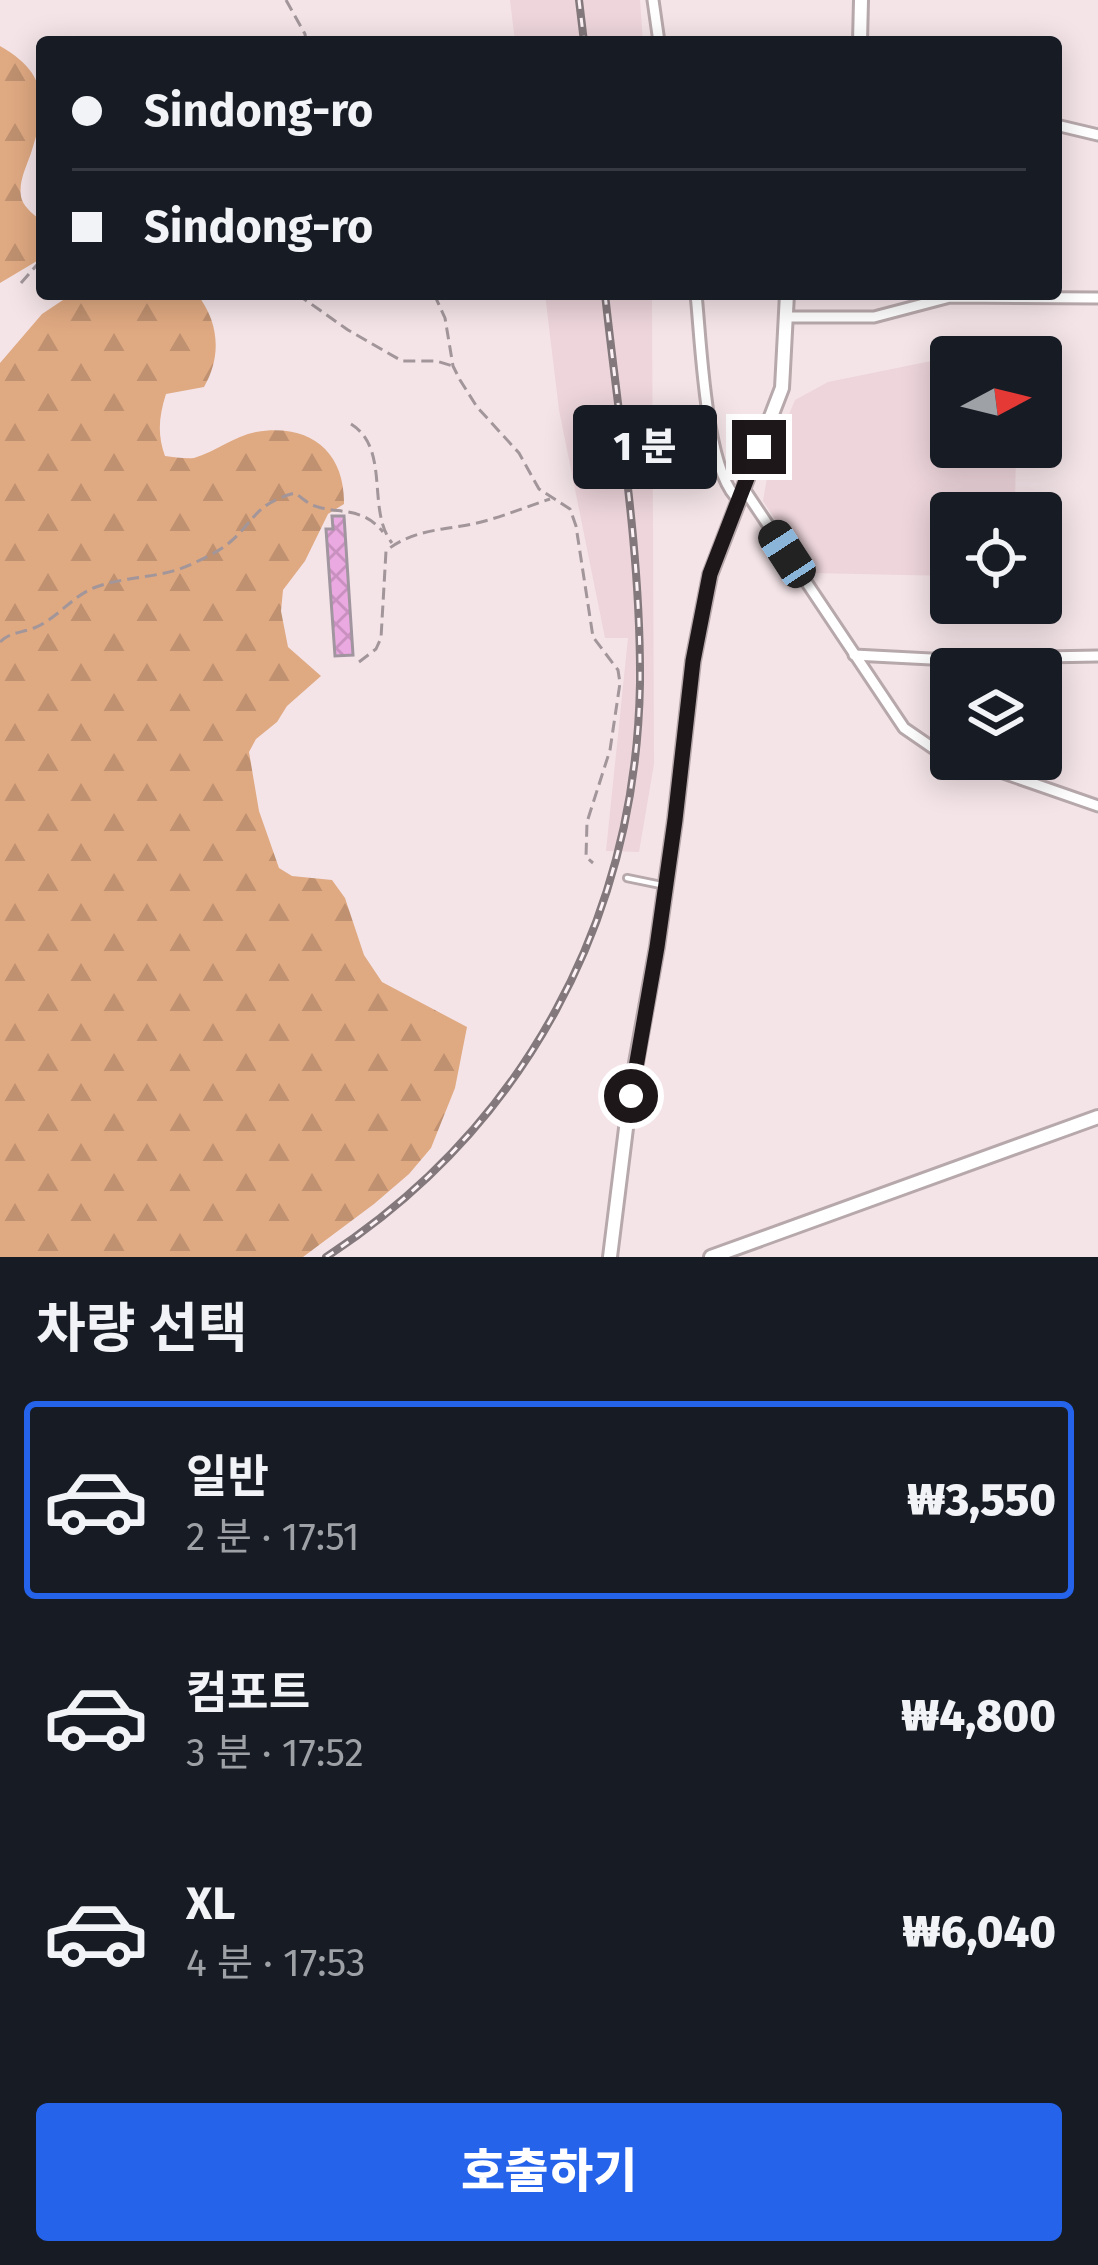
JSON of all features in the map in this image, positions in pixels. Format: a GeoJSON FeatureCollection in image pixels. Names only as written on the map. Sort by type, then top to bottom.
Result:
{"type":"FeatureCollection","features":[{"type":"Feature","properties":{"kind":"street"},"geometry":{"type":"LineString","coordinates":[[653,0],[658,36]]}},
{"type":"Feature","properties":{"kind":"street"},"geometry":{"type":"LineString","coordinates":[[860,36],[861,0]]}},
{"type":"Feature","properties":{"kind":"street"},"geometry":{"type":"LineString","coordinates":[[1062,126],[1098,135]]}},
{"type":"Feature","properties":{"kind":"street"},"geometry":{"type":"LineString","coordinates":[[1062,298],[1098,298]]}},
{"type":"Feature","properties":{"kind":"street"},"geometry":{"type":"LineString","coordinates":[[697,300],[714,452],[728,491],[741,493],[904,728],[930,747]]}},
{"type":"Feature","properties":{"kind":"street"},"geometry":{"type":"LineString","coordinates":[[610,1257],[666,886],[693,661],[710,574],[782,388],[787,300]]}},
{"type":"Feature","properties":{"kind":"street"},"geometry":{"type":"LineString","coordinates":[[787,317],[874,317],[939,300]]}},
{"type":"Feature","properties":{"kind":"street"},"geometry":{"type":"LineString","coordinates":[[854,655],[1098,656]]}},
{"type":"Feature","properties":{"kind":"street"},"geometry":{"type":"LineString","coordinates":[[1023,780],[1098,806]]}},
{"type":"Feature","properties":{"kind":"street"},"geometry":{"type":"LineString","coordinates":[[711,1257],[1098,1118]]}},
{"type":"Feature","properties":{"kind":"lane"},"geometry":{"type":"LineString","coordinates":[[627,878],[666,886]]}},
{"type":"Feature","properties":{"kind":"path"},"geometry":{"type":"LineString","coordinates":[[286,0],[305,36]]}},
{"type":"Feature","properties":{"kind":"path"},"geometry":{"type":"LineString","coordinates":[[20,283],[36,266]]}},
{"type":"Feature","properties":{"kind":"path"},"geometry":{"type":"LineString","coordinates":[[306,300],[402,361],[453,366]]}},
{"type":"Feature","properties":{"kind":"path"},"geometry":{"type":"LineString","coordinates":[[437,300],[446,318],[453,366],[477,407],[519,453],[539,489],[570,509],[593,637],[618,670],[610,750],[587,822],[586,857],[593,863]]}},
{"type":"Feature","properties":{"kind":"path"},"geometry":{"type":"LineString","coordinates":[[351,424],[366,435],[370,448],[383,532]]}},
{"type":"Feature","properties":{"kind":"path"},"geometry":{"type":"LineString","coordinates":[[0,642],[6,635],[41,625],[100,585],[176,572],[197,562],[227,544],[264,506],[282,497],[295,494],[315,508],[351,511],[375,522],[393,544]]}},
{"type":"Feature","properties":{"kind":"path"},"geometry":{"type":"LineString","coordinates":[[359,662],[376,649],[380,638],[386,551],[393,544],[552,499]]}},
{"type":"Feature","properties":{"kind":"shaded area"},"geometry":{"type":"Polygon","coordinates":[[[510,0],[640,0],[643,36],[514,36],[510,0]]]}},
{"type":"Feature","properties":{"kind":"shaded area"},"geometry":{"type":"Polygon","coordinates":[[[546,300],[652,300],[654,764],[639,852],[606,851],[628,638],[605,638],[559,410],[546,300]]]}},
{"type":"Feature","properties":{"kind":"shaded area"},"geometry":{"type":"Polygon","coordinates":[[[930,361],[930,468],[1016,468],[1015,492],[930,492],[930,576],[810,573],[763,501],[770,460],[795,400],[828,382],[930,361]]]}},
{"type":"Feature","properties":{"kind":"green space"},"geometry":{"type":"Polygon","coordinates":[[[0,46],[36,79],[36,135],[21,194],[36,216],[36,262],[0,283],[0,46]]]}},
{"type":"Feature","properties":{"kind":"green space"},"geometry":{"type":"Polygon","coordinates":[[[63,300],[201,300],[214,328],[214,363],[204,387],[166,394],[160,425],[165,456],[194,458],[248,434],[292,432],[320,445],[331,456],[343,485],[344,504],[328,514],[305,561],[283,590],[281,611],[288,647],[321,676],[287,706],[249,752],[259,811],[279,868],[292,876],[332,880],[345,898],[364,955],[382,982],[467,1027],[455,1088],[431,1148],[374,1204],[303,1257],[0,1257],[0,363],[42,314],[63,300]]]}},
{"type":"Feature","properties":{"kind":"building"},"geometry":{"type":"Polygon","coordinates":[[[332,516],[344,516],[353,655],[335,656],[326,529],[333,529],[332,516]]]}},
{"type":"Feature","properties":{"kind":"railway"},"geometry":{"type":"LineString","coordinates":[[579,0],[583,36]]}},
{"type":"Feature","properties":{"kind":"railway"},"geometry":{"type":"LineString","coordinates":[[326,1257],[396,1205],[458,1146],[511,1081],[556,1010],[591,935],[617,855],[633,770],[640,683],[633,537],[606,300]]}},
{"type":"Feature","properties":{"kind":"route"},"geometry":{"type":"LineString","coordinates":[[631,1096],[657,947],[693,661],[710,574],[759,447]]}}]}
